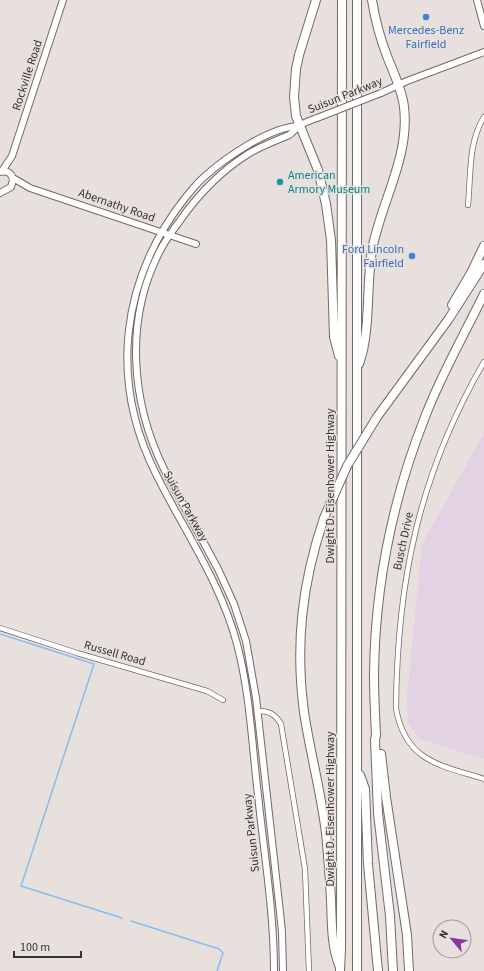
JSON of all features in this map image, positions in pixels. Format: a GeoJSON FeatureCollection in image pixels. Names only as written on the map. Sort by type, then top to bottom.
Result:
{"type":"FeatureCollection","features":[{"type":"Feature","properties":{"kind":"highway"},"geometry":{"type":"LineString","coordinates":[[316,0],[296,69],[294,97],[296,116],[318,170],[326,204],[331,240],[334,337],[342,371]]}},
{"type":"Feature","properties":{"kind":"highway","name":"Dwight D. Eisenhower Highway"},"geometry":{"type":"LineString","coordinates":[[340,970],[342,784],[342,0]]}},
{"type":"Feature","properties":{"kind":"highway"},"geometry":{"type":"LineString","coordinates":[[357,0],[357,971]]}},
{"type":"Feature","properties":{"kind":"highway"},"geometry":{"type":"LineString","coordinates":[[356,372],[364,343],[372,252],[380,216],[398,167],[404,144],[405,107],[402,94],[381,40],[372,0]]}},
{"type":"Feature","properties":{"kind":"highway"},"geometry":{"type":"LineString","coordinates":[[413,369],[461,290],[484,246]]}},
{"type":"Feature","properties":{"kind":"highway"},"geometry":{"type":"LineString","coordinates":[[340,970],[333,942],[326,832],[304,712],[300,672],[303,605],[314,550],[324,518],[347,466],[377,417],[448,320],[484,264]]}},
{"type":"Feature","properties":{"kind":"highway"},"geometry":{"type":"LineString","coordinates":[[393,971],[390,916],[378,813],[375,740],[374,674],[380,592],[396,506],[406,470],[439,382],[484,294]]}},
{"type":"Feature","properties":{"kind":"highway"},"geometry":{"type":"LineString","coordinates":[[439,382],[484,306]]}},
{"type":"Feature","properties":{"kind":"highway"},"geometry":{"type":"LineString","coordinates":[[376,735],[380,739],[386,798],[407,935],[409,971]]}},
{"type":"Feature","properties":{"kind":"highway"},"geometry":{"type":"LineString","coordinates":[[358,768],[365,789],[368,864],[378,971]]}},
{"type":"Feature","properties":{"kind":"main road","name":"Rockville Road"},"geometry":{"type":"LineString","coordinates":[[5,188],[13,184],[10,170],[12,156],[63,0]]}},
{"type":"Feature","properties":{"kind":"main road"},"geometry":{"type":"LineString","coordinates":[[477,0],[484,26]]}},
{"type":"Feature","properties":{"kind":"main road","name":"Suisun Parkway"},"geometry":{"type":"LineString","coordinates":[[283,971],[281,925],[258,711],[250,660],[234,604],[218,569],[156,452],[147,428],[140,401],[136,358],[137,325],[143,294],[150,272],[162,247],[194,201],[219,176],[248,154],[274,140],[291,134],[299,126],[317,118],[484,52]]}},
{"type":"Feature","properties":{"kind":"main road","name":"Suisun Parkway"},"geometry":{"type":"LineString","coordinates":[[274,971],[272,926],[248,706],[245,680],[237,643],[225,607],[210,573],[148,456],[138,431],[129,387],[128,342],[133,307],[146,263],[161,232],[177,209],[203,177],[244,147],[288,126],[299,126]]}},
{"type":"Feature","properties":{"kind":"main road","name":"Rockville Road"},"geometry":{"type":"LineString","coordinates":[[1,172],[12,156]]}},
{"type":"Feature","properties":{"kind":"main road","name":"Abernathy Road"},"geometry":{"type":"LineString","coordinates":[[1,172],[8,172],[30,188],[196,244]]}},
{"type":"Feature","properties":{"kind":"main road"},"geometry":{"type":"LineString","coordinates":[[0,193],[5,188]]}},
{"type":"Feature","properties":{"kind":"main road","name":"Abernathy Road"},"geometry":{"type":"LineString","coordinates":[[5,188],[30,188]]}},
{"type":"Feature","properties":{"kind":"street"},"geometry":{"type":"LineString","coordinates":[[468,204],[473,145],[480,123],[484,117]]}},
{"type":"Feature","properties":{"kind":"street","name":"Busch Drive"},"geometry":{"type":"LineString","coordinates":[[484,362],[456,415],[436,463],[421,507],[410,552],[402,603],[396,698],[398,723],[410,746],[428,759],[439,764],[484,779]]}},
{"type":"Feature","properties":{"kind":"street","name":"Russell Road"},"geometry":{"type":"LineString","coordinates":[[0,628],[77,653],[207,691],[223,700]]}},
{"type":"Feature","properties":{"kind":"street"},"geometry":{"type":"LineString","coordinates":[[258,711],[268,711],[274,715],[281,724],[305,869],[309,971]]}},
{"type":"Feature","properties":{"kind":"shaded area"},"geometry":{"type":"Polygon","coordinates":[[[484,433],[484,759],[419,739],[409,723],[406,707],[422,544],[484,433]]]}},
{"type":"Feature","properties":{"kind":"waterway"},"geometry":{"type":"LineString","coordinates":[[0,634],[94,664],[21,886],[122,918]]}},
{"type":"Feature","properties":{"kind":"waterway"},"geometry":{"type":"LineString","coordinates":[[131,921],[219,949],[223,953],[217,971]]}},
{"type":"Feature","properties":{"kind":"place","name":"Mercedes-Benz Fairfield"},"geometry":{"type":"Point","coordinates":[426,17]}},
{"type":"Feature","properties":{"kind":"place","name":"American Armory Museum"},"geometry":{"type":"Point","coordinates":[280,182]}},
{"type":"Feature","properties":{"kind":"place","name":"Ford Lincoln Fairfield"},"geometry":{"type":"Point","coordinates":[412,256]}}]}
